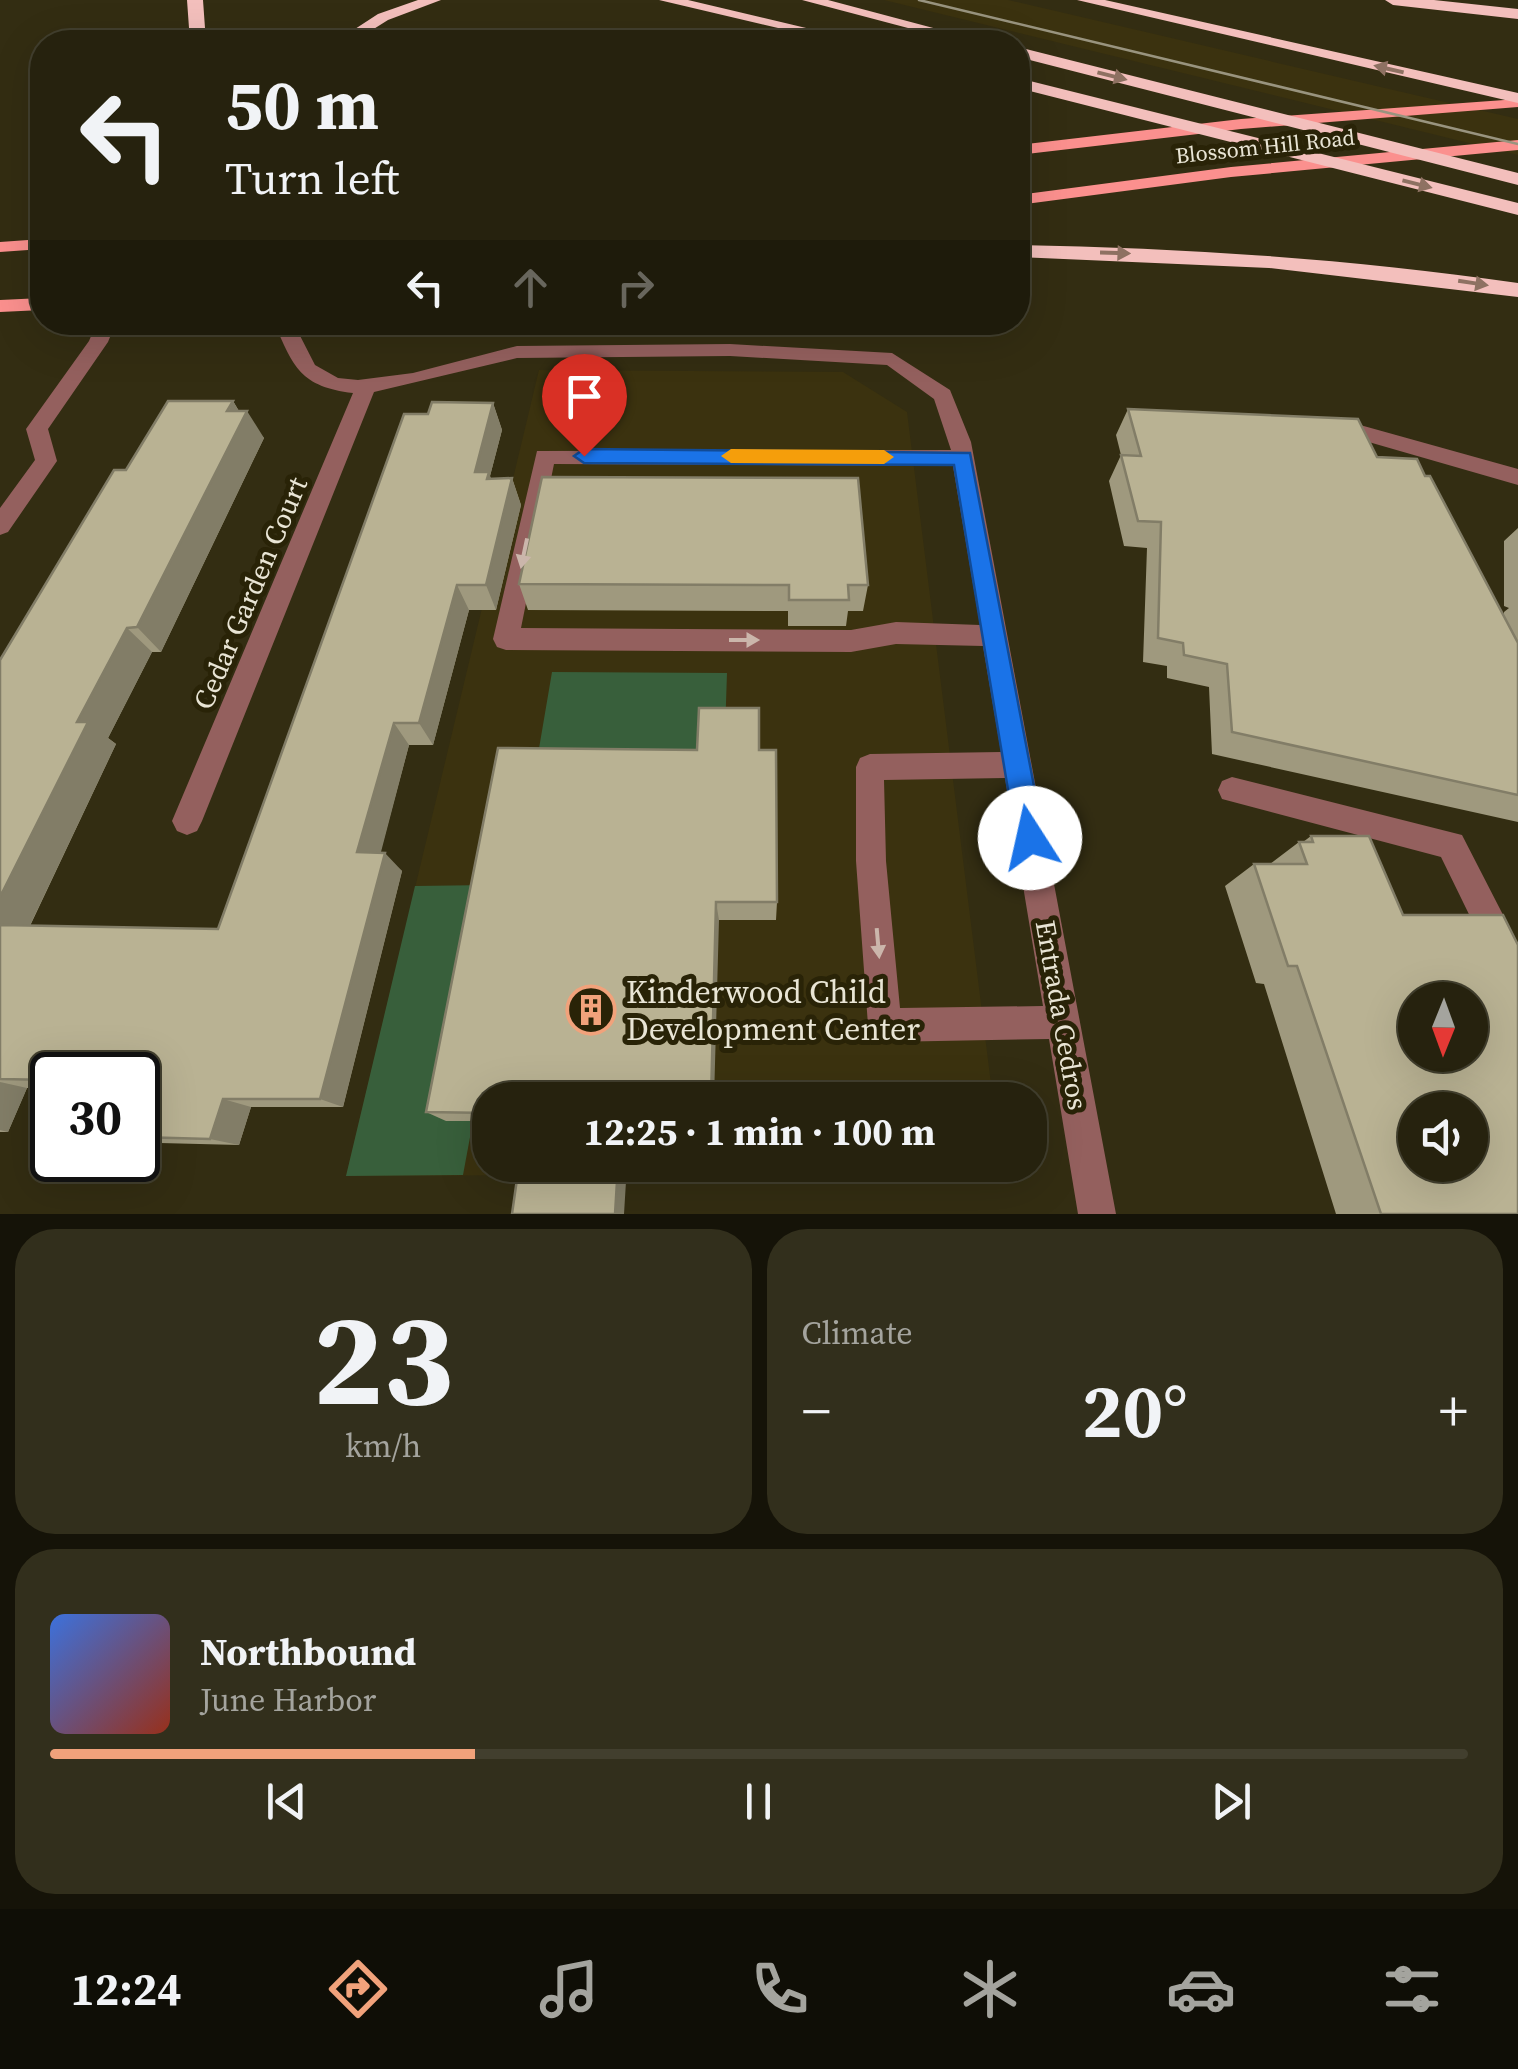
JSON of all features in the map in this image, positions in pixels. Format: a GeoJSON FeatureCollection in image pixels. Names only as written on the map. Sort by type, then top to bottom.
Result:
{"type":"FeatureCollection","features":[{"type":"Feature","properties":{"kind":"highway"},"geometry":{"type":"LineString","coordinates":[[195,0],[197,30]]}},
{"type":"Feature","properties":{"kind":"highway"},"geometry":{"type":"LineString","coordinates":[[362,30],[383,17],[433,0]]}},
{"type":"Feature","properties":{"kind":"highway"},"geometry":{"type":"LineString","coordinates":[[667,0],[803,30]]}},
{"type":"Feature","properties":{"kind":"highway"},"geometry":{"type":"LineString","coordinates":[[810,0],[930,30]]}},
{"type":"Feature","properties":{"kind":"highway"},"geometry":{"type":"LineString","coordinates":[[1085,0],[1518,100]]}},
{"type":"Feature","properties":{"kind":"highway"},"geometry":{"type":"LineString","coordinates":[[1150,0],[1461,66]]}},
{"type":"Feature","properties":{"kind":"highway"},"geometry":{"type":"LineString","coordinates":[[1393,0],[1518,14]]}},
{"type":"Feature","properties":{"kind":"highway"},"geometry":{"type":"LineString","coordinates":[[1030,55],[1518,179]]}},
{"type":"Feature","properties":{"kind":"highway"},"geometry":{"type":"LineString","coordinates":[[1030,86],[1518,209]]}},
{"type":"Feature","properties":{"kind":"highway"},"geometry":{"type":"LineString","coordinates":[[1030,251],[1227,256],[1417,275],[1518,290]]}},
{"type":"Feature","properties":{"kind":"main road","name":"Blossom Hill Road"},"geometry":{"type":"LineString","coordinates":[[1030,148],[1518,100]]}},
{"type":"Feature","properties":{"kind":"main road","name":"Blossom Hill Road"},"geometry":{"type":"LineString","coordinates":[[1030,198],[1231,172],[1518,145]]}},
{"type":"Feature","properties":{"kind":"main road"},"geometry":{"type":"LineString","coordinates":[[0,247],[30,245]]}},
{"type":"Feature","properties":{"kind":"main road"},"geometry":{"type":"LineString","coordinates":[[0,306],[30,305]]}},
{"type":"Feature","properties":{"kind":"street"},"geometry":{"type":"LineString","coordinates":[[0,526],[46,462],[38,429],[101,335]]}},
{"type":"Feature","properties":{"kind":"street","name":"Entrada Cedros"},"geometry":{"type":"LineString","coordinates":[[289,335],[312,374],[334,385],[366,387],[419,378],[485,357],[516,352],[730,350],[892,359],[942,394],[962,458],[1098,1214]]}},
{"type":"Feature","properties":{"kind":"street","name":"Cedar Garden Court"},"geometry":{"type":"LineString","coordinates":[[187,820],[366,387]]}},
{"type":"Feature","properties":{"kind":"street"},"geometry":{"type":"LineString","coordinates":[[1321,424],[1340,426],[1518,477]]}},
{"type":"Feature","properties":{"kind":"street"},"geometry":{"type":"LineString","coordinates":[[962,458],[544,456],[506,639],[851,641],[896,633],[994,636]]}},
{"type":"Feature","properties":{"kind":"street"},"geometry":{"type":"LineString","coordinates":[[1017,765],[870,767],[871,861],[884,1025],[1064,1022]]}},
{"type":"Feature","properties":{"kind":"street"},"geometry":{"type":"LineString","coordinates":[[1232,790],[1451,845],[1518,978]]}},
{"type":"Feature","properties":{"kind":"shaded area"},"geometry":{"type":"Polygon","coordinates":[[[884,0],[1008,0],[1518,119],[1518,155],[1030,36],[1030,30],[1007,30],[884,0]]]}},
{"type":"Feature","properties":{"kind":"shaded area"},"geometry":{"type":"Polygon","coordinates":[[[539,370],[843,372],[907,412],[991,1082],[472,1082],[472,1175],[346,1176],[539,370]]]}},
{"type":"Feature","properties":{"kind":"green space"},"geometry":{"type":"Polygon","coordinates":[[[552,672],[727,673],[725,733],[700,773],[535,772],[552,672]]]}},
{"type":"Feature","properties":{"kind":"green space"},"geometry":{"type":"Polygon","coordinates":[[[489,885],[446,1120],[472,1121],[463,1175],[346,1176],[415,886],[489,885]]]}},
{"type":"Feature","properties":{"kind":"building"},"geometry":{"type":"Polygon","coordinates":[[[168,401],[233,401],[227,411],[247,411],[137,627],[127,628],[77,722],[88,722],[0,897],[0,660],[114,470],[126,470],[168,401]]]}},
{"type":"Feature","properties":{"kind":"building"},"geometry":{"type":"Polygon","coordinates":[[[432,402],[493,403],[475,472],[489,472],[487,479],[512,478],[486,585],[457,585],[419,723],[394,723],[357,852],[385,853],[320,1099],[223,1099],[210,1139],[160,1138],[160,1052],[30,1052],[30,1080],[0,1079],[0,925],[218,929],[404,414],[428,414],[432,402]]]}},
{"type":"Feature","properties":{"kind":"building"},"geometry":{"type":"Polygon","coordinates":[[[1128,409],[1358,419],[1377,457],[1417,459],[1425,476],[1430,476],[1518,643],[1518,795],[1232,732],[1227,664],[1184,655],[1183,643],[1158,638],[1161,522],[1138,521],[1121,455],[1141,456],[1128,409]]]}},
{"type":"Feature","properties":{"kind":"building"},"geometry":{"type":"Polygon","coordinates":[[[542,477],[858,478],[868,585],[848,585],[849,600],[789,600],[789,585],[519,584],[542,477]]]}},
{"type":"Feature","properties":{"kind":"building","name":"Kinderwood Child Development Center"},"geometry":{"type":"Polygon","coordinates":[[[699,708],[759,708],[759,750],[776,750],[777,902],[716,902],[711,1082],[472,1082],[472,1113],[426,1112],[498,748],[697,750],[699,708]]]}},
{"type":"Feature","properties":{"kind":"building"},"geometry":{"type":"Polygon","coordinates":[[[1311,836],[1369,836],[1403,915],[1503,915],[1518,945],[1518,1214],[1381,1214],[1297,966],[1288,966],[1254,864],[1307,864],[1299,842],[1313,842],[1311,836]]]}},
{"type":"Feature","properties":{"kind":"building"},"geometry":{"type":"Polygon","coordinates":[[[517,1182],[617,1182],[615,1214],[512,1214],[517,1182]]]}},
{"type":"Feature","properties":{"kind":"tram line"},"geometry":{"type":"LineString","coordinates":[[919,0],[1518,144]]}},
{"type":"Feature","properties":{"kind":"slow traffic"},"geometry":{"type":"LineString","coordinates":[[731,456],[884,457]]}},
{"type":"Feature","properties":{"kind":"place","name":"Kinderwood Child Development Center"},"geometry":{"type":"Point","coordinates":[591,1010]}},
{"type":"Feature","properties":{"kind":"route"},"geometry":{"type":"LineString","coordinates":[[584,456],[962,458],[1030,838]]}}]}
